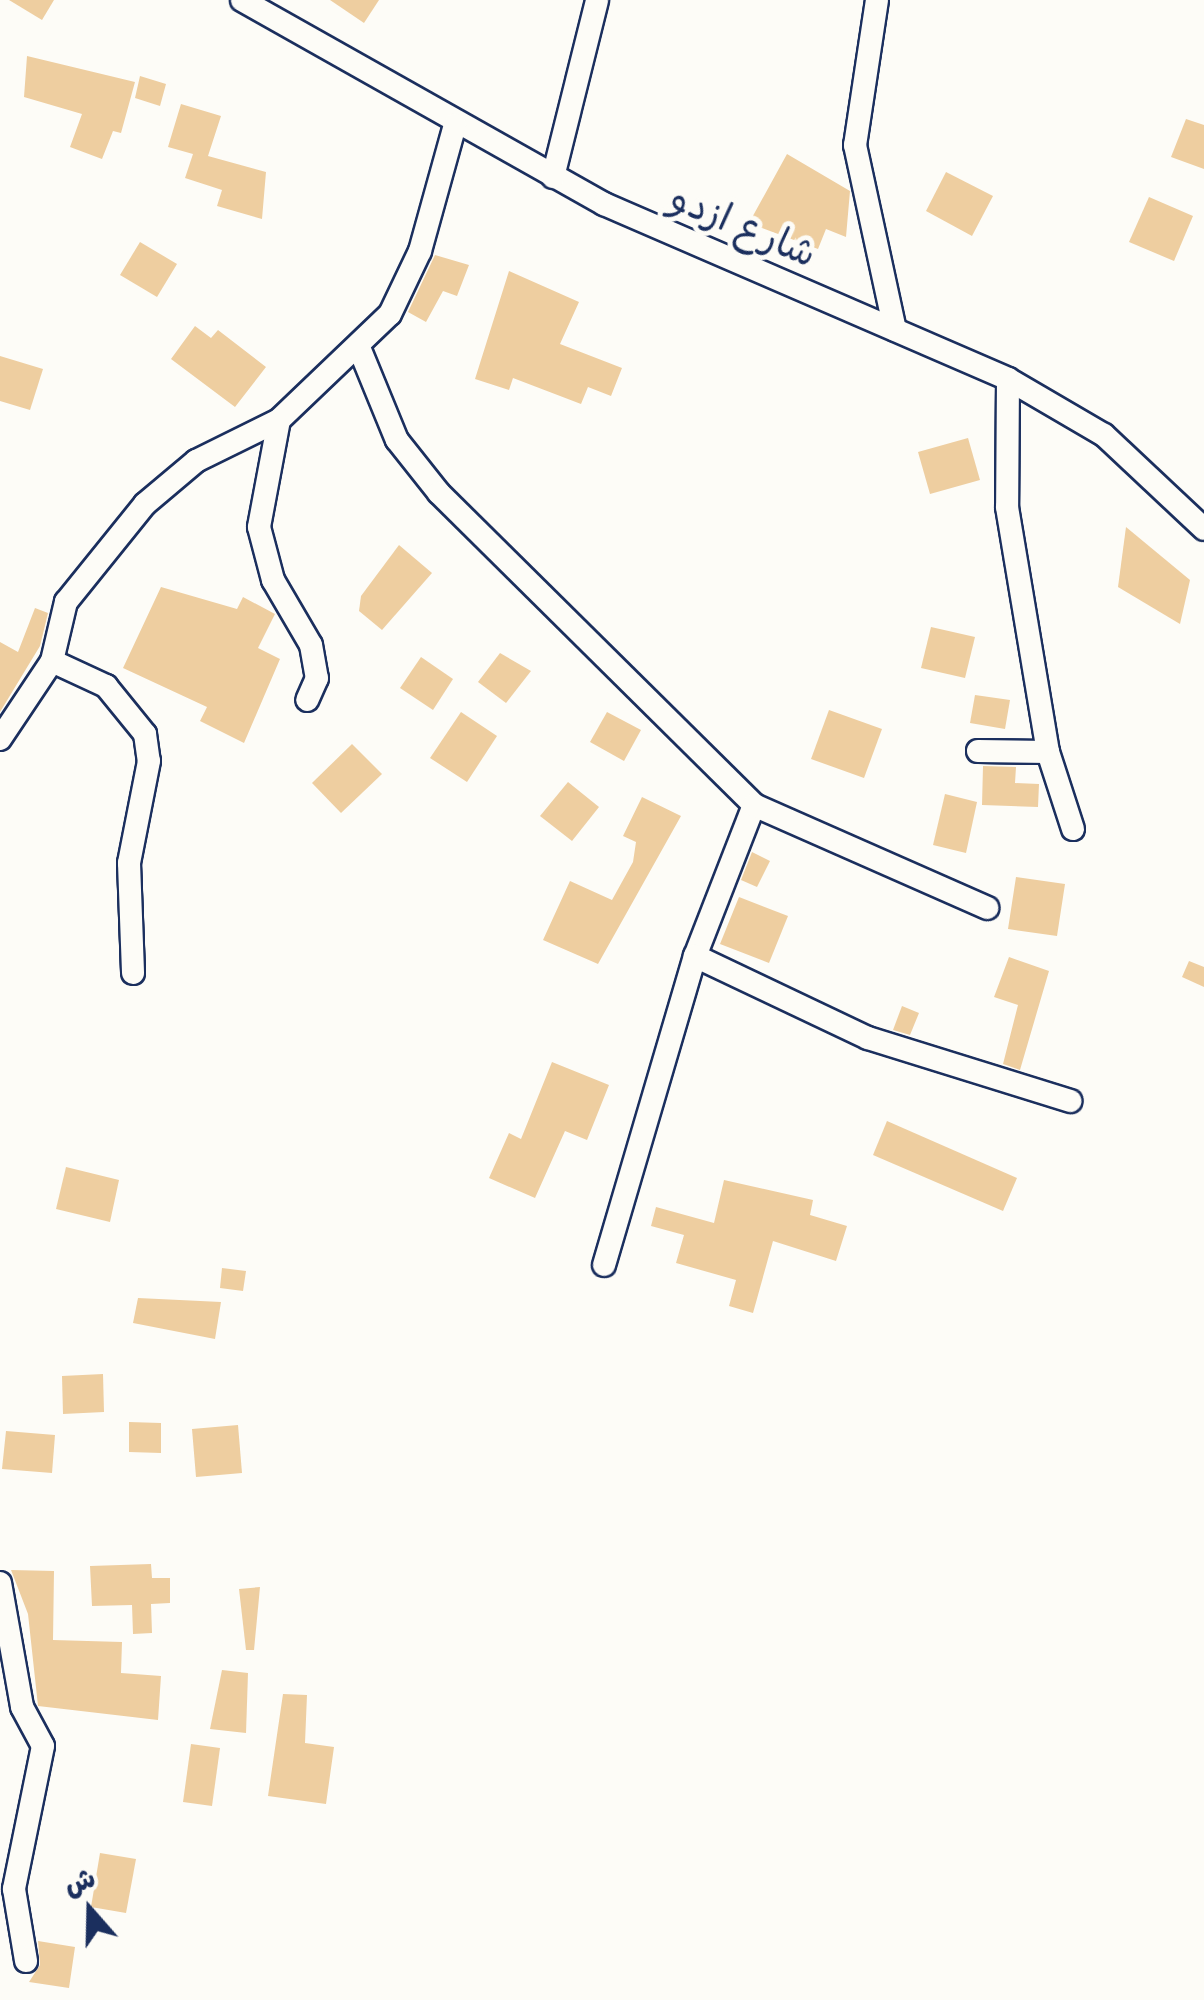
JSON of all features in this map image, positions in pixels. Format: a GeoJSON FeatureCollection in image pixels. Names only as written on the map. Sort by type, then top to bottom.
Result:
{"type":"FeatureCollection","features":[{"type":"Feature","properties":{"kind":"street","name":"شارع ازدو"},"geometry":{"type":"LineString","coordinates":[[242,0],[455,125],[553,176],[1008,379],[1104,435],[1204,529]]}},
{"type":"Feature","properties":{"kind":"street"},"geometry":{"type":"LineString","coordinates":[[553,176],[596,0]]}},
{"type":"Feature","properties":{"kind":"street"},"geometry":{"type":"LineString","coordinates":[[878,0],[856,145],[894,330]]}},
{"type":"Feature","properties":{"kind":"street"},"geometry":{"type":"LineString","coordinates":[[0,739],[52,661],[66,602],[145,504],[208,454],[279,420],[360,350],[420,252],[455,125]]}},
{"type":"Feature","properties":{"kind":"street"},"geometry":{"type":"LineString","coordinates":[[360,350],[398,440],[439,494],[754,805],[987,908]]}},
{"type":"Feature","properties":{"kind":"street"},"geometry":{"type":"LineString","coordinates":[[1008,379],[1007,507],[1048,752],[1074,829]]}},
{"type":"Feature","properties":{"kind":"street"},"geometry":{"type":"LineString","coordinates":[[279,420],[258,527],[273,580],[311,645],[317,678],[307,700]]}},
{"type":"Feature","properties":{"kind":"street"},"geometry":{"type":"LineString","coordinates":[[52,661],[106,686],[145,734],[150,761],[129,862],[133,973]]}},
{"type":"Feature","properties":{"kind":"street"},"geometry":{"type":"LineString","coordinates":[[978,751],[1048,752]]}},
{"type":"Feature","properties":{"kind":"street"},"geometry":{"type":"LineString","coordinates":[[604,1265],[695,956],[754,805]]}},
{"type":"Feature","properties":{"kind":"street"},"geometry":{"type":"LineString","coordinates":[[695,956],[868,1038],[1070,1101]]}},
{"type":"Feature","properties":{"kind":"street"},"geometry":{"type":"LineString","coordinates":[[0,1583],[22,1707],[44,1746],[14,1889],[26,1960]]}},
{"type":"Feature","properties":{"kind":"building"},"geometry":{"type":"Polygon","coordinates":[[[9,0],[54,0],[42,20],[9,0]]]}},
{"type":"Feature","properties":{"kind":"building"},"geometry":{"type":"Polygon","coordinates":[[[330,0],[379,0],[364,23],[330,0]]]}},
{"type":"Feature","properties":{"kind":"building"},"geometry":{"type":"Polygon","coordinates":[[[27,56],[135,82],[121,133],[113,131],[102,159],[70,147],[82,114],[24,97],[27,56]]]}},
{"type":"Feature","properties":{"kind":"building"},"geometry":{"type":"Polygon","coordinates":[[[140,76],[166,84],[160,106],[135,98],[140,76]]]}},
{"type":"Feature","properties":{"kind":"building"},"geometry":{"type":"Polygon","coordinates":[[[181,104],[221,116],[208,156],[266,172],[262,219],[217,206],[222,190],[185,178],[193,154],[168,147],[181,104]]]}},
{"type":"Feature","properties":{"kind":"building"},"geometry":{"type":"Polygon","coordinates":[[[1186,119],[1204,125],[1204,169],[1171,157],[1186,119]]]}},
{"type":"Feature","properties":{"kind":"building"},"geometry":{"type":"Polygon","coordinates":[[[787,154],[850,191],[846,237],[826,229],[818,249],[749,223],[787,154]]]}},
{"type":"Feature","properties":{"kind":"building"},"geometry":{"type":"Polygon","coordinates":[[[946,172],[993,196],[972,236],[926,211],[946,172]]]}},
{"type":"Feature","properties":{"kind":"building"},"geometry":{"type":"Polygon","coordinates":[[[1149,197],[1193,216],[1174,261],[1129,242],[1149,197]]]}},
{"type":"Feature","properties":{"kind":"building"},"geometry":{"type":"Polygon","coordinates":[[[140,242],[177,264],[157,297],[120,275],[140,242]]]}},
{"type":"Feature","properties":{"kind":"building"},"geometry":{"type":"Polygon","coordinates":[[[435,255],[469,265],[457,296],[443,291],[426,322],[408,312],[435,255]]]}},
{"type":"Feature","properties":{"kind":"building"},"geometry":{"type":"Polygon","coordinates":[[[509,271],[579,302],[560,344],[622,368],[611,396],[588,387],[581,404],[513,378],[509,390],[475,379],[509,271]]]}},
{"type":"Feature","properties":{"kind":"building"},"geometry":{"type":"Polygon","coordinates":[[[195,326],[211,338],[218,330],[266,367],[235,407],[171,359],[195,326]]]}},
{"type":"Feature","properties":{"kind":"building"},"geometry":{"type":"Polygon","coordinates":[[[0,356],[43,369],[30,410],[0,401],[0,356]]]}},
{"type":"Feature","properties":{"kind":"building"},"geometry":{"type":"Polygon","coordinates":[[[968,438],[980,480],[930,494],[918,452],[968,438]]]}},
{"type":"Feature","properties":{"kind":"building"},"geometry":{"type":"Polygon","coordinates":[[[1126,527],[1190,580],[1180,624],[1118,587],[1126,527]]]}},
{"type":"Feature","properties":{"kind":"building"},"geometry":{"type":"Polygon","coordinates":[[[399,545],[432,573],[382,630],[359,611],[361,596],[399,545]]]}},
{"type":"Feature","properties":{"kind":"building"},"geometry":{"type":"Polygon","coordinates":[[[161,587],[237,609],[243,597],[275,614],[258,648],[280,659],[244,743],[200,721],[207,707],[123,668],[161,587]]]}},
{"type":"Feature","properties":{"kind":"building"},"geometry":{"type":"Polygon","coordinates":[[[35,608],[48,613],[40,646],[0,712],[0,642],[18,652],[35,608]]]}},
{"type":"Feature","properties":{"kind":"building"},"geometry":{"type":"Polygon","coordinates":[[[931,627],[975,637],[965,678],[921,668],[931,627]]]}},
{"type":"Feature","properties":{"kind":"building"},"geometry":{"type":"Polygon","coordinates":[[[500,653],[531,671],[506,703],[478,682],[500,653]]]}},
{"type":"Feature","properties":{"kind":"building"},"geometry":{"type":"Polygon","coordinates":[[[421,657],[453,679],[433,710],[400,688],[421,657]]]}},
{"type":"Feature","properties":{"kind":"building"},"geometry":{"type":"Polygon","coordinates":[[[975,695],[1010,700],[1005,729],[970,723],[975,695]]]}},
{"type":"Feature","properties":{"kind":"building"},"geometry":{"type":"Polygon","coordinates":[[[829,710],[882,729],[864,778],[811,759],[829,710]]]}},
{"type":"Feature","properties":{"kind":"building"},"geometry":{"type":"Polygon","coordinates":[[[461,712],[497,736],[467,782],[430,758],[461,712]]]}},
{"type":"Feature","properties":{"kind":"building"},"geometry":{"type":"Polygon","coordinates":[[[607,712],[641,730],[624,761],[590,742],[607,712]]]}},
{"type":"Feature","properties":{"kind":"building"},"geometry":{"type":"Polygon","coordinates":[[[352,744],[382,774],[341,813],[312,783],[352,744]]]}},
{"type":"Feature","properties":{"kind":"building"},"geometry":{"type":"Polygon","coordinates":[[[983,766],[1016,767],[1015,783],[1039,784],[1038,807],[982,805],[983,766]]]}},
{"type":"Feature","properties":{"kind":"building"},"geometry":{"type":"Polygon","coordinates":[[[568,782],[599,807],[572,841],[540,816],[568,782]]]}},
{"type":"Feature","properties":{"kind":"building"},"geometry":{"type":"Polygon","coordinates":[[[945,794],[977,802],[966,853],[933,845],[945,794]]]}},
{"type":"Feature","properties":{"kind":"building"},"geometry":{"type":"Polygon","coordinates":[[[642,797],[681,816],[598,964],[543,940],[570,881],[612,900],[633,862],[636,842],[623,836],[642,797]]]}},
{"type":"Feature","properties":{"kind":"building"},"geometry":{"type":"Polygon","coordinates":[[[752,852],[770,861],[757,887],[741,880],[752,852]]]}},
{"type":"Feature","properties":{"kind":"building"},"geometry":{"type":"Polygon","coordinates":[[[1016,877],[1065,884],[1057,936],[1008,929],[1016,877]]]}},
{"type":"Feature","properties":{"kind":"building"},"geometry":{"type":"Polygon","coordinates":[[[739,897],[788,916],[769,963],[720,944],[739,897]]]}},
{"type":"Feature","properties":{"kind":"building"},"geometry":{"type":"Polygon","coordinates":[[[1009,957],[1049,971],[1020,1070],[1003,1064],[1018,1005],[994,997],[1009,957]]]}},
{"type":"Feature","properties":{"kind":"building"},"geometry":{"type":"Polygon","coordinates":[[[1189,961],[1204,967],[1204,987],[1182,977],[1189,961]]]}},
{"type":"Feature","properties":{"kind":"building"},"geometry":{"type":"Polygon","coordinates":[[[902,1006],[919,1013],[910,1035],[893,1030],[902,1006]]]}},
{"type":"Feature","properties":{"kind":"building"},"geometry":{"type":"Polygon","coordinates":[[[552,1062],[609,1085],[587,1140],[565,1131],[535,1198],[489,1178],[509,1133],[521,1139],[552,1062]]]}},
{"type":"Feature","properties":{"kind":"building"},"geometry":{"type":"Polygon","coordinates":[[[887,1121],[1017,1178],[1003,1211],[873,1155],[887,1121]]]}},
{"type":"Feature","properties":{"kind":"building"},"geometry":{"type":"Polygon","coordinates":[[[66,1167],[119,1180],[110,1222],[56,1209],[66,1167]]]}},
{"type":"Feature","properties":{"kind":"building"},"geometry":{"type":"Polygon","coordinates":[[[724,1180],[813,1200],[810,1215],[847,1226],[836,1261],[773,1241],[753,1313],[729,1306],[736,1280],[676,1263],[684,1235],[651,1226],[656,1207],[714,1223],[724,1180]]]}},
{"type":"Feature","properties":{"kind":"building"},"geometry":{"type":"Polygon","coordinates":[[[222,1268],[246,1271],[243,1291],[220,1288],[222,1268]]]}},
{"type":"Feature","properties":{"kind":"building"},"geometry":{"type":"Polygon","coordinates":[[[138,1298],[221,1302],[215,1339],[133,1323],[138,1298]]]}},
{"type":"Feature","properties":{"kind":"building"},"geometry":{"type":"Polygon","coordinates":[[[103,1374],[104,1412],[63,1414],[62,1376],[103,1374]]]}},
{"type":"Feature","properties":{"kind":"building"},"geometry":{"type":"Polygon","coordinates":[[[129,1422],[161,1423],[161,1453],[129,1452],[129,1422]]]}},
{"type":"Feature","properties":{"kind":"building"},"geometry":{"type":"Polygon","coordinates":[[[238,1425],[242,1473],[196,1477],[192,1429],[238,1425]]]}},
{"type":"Feature","properties":{"kind":"building"},"geometry":{"type":"Polygon","coordinates":[[[6,1431],[55,1435],[52,1473],[2,1469],[6,1431]]]}},
{"type":"Feature","properties":{"kind":"building"},"geometry":{"type":"Polygon","coordinates":[[[151,1564],[152,1578],[170,1578],[170,1603],[151,1604],[152,1633],[133,1634],[132,1605],[92,1606],[90,1566],[151,1564]]]}},
{"type":"Feature","properties":{"kind":"building"},"geometry":{"type":"Polygon","coordinates":[[[11,1570],[54,1571],[53,1640],[122,1642],[121,1673],[161,1676],[158,1720],[38,1706],[28,1614],[11,1570]]]}},
{"type":"Feature","properties":{"kind":"building"},"geometry":{"type":"Polygon","coordinates":[[[260,1587],[254,1650],[246,1650],[239,1589],[260,1587]]]}},
{"type":"Feature","properties":{"kind":"building"},"geometry":{"type":"Polygon","coordinates":[[[222,1670],[248,1673],[246,1733],[210,1729],[222,1670]]]}},
{"type":"Feature","properties":{"kind":"building"},"geometry":{"type":"Polygon","coordinates":[[[283,1694],[307,1695],[305,1743],[334,1747],[326,1804],[268,1796],[283,1694]]]}},
{"type":"Feature","properties":{"kind":"building"},"geometry":{"type":"Polygon","coordinates":[[[191,1744],[220,1748],[212,1806],[183,1802],[191,1744]]]}},
{"type":"Feature","properties":{"kind":"building"},"geometry":{"type":"Polygon","coordinates":[[[100,1853],[136,1859],[126,1913],[91,1907],[100,1853]]]}},
{"type":"Feature","properties":{"kind":"building"},"geometry":{"type":"Polygon","coordinates":[[[38,1941],[75,1947],[69,1988],[29,1982],[40,1965],[38,1941]]]}}]}
